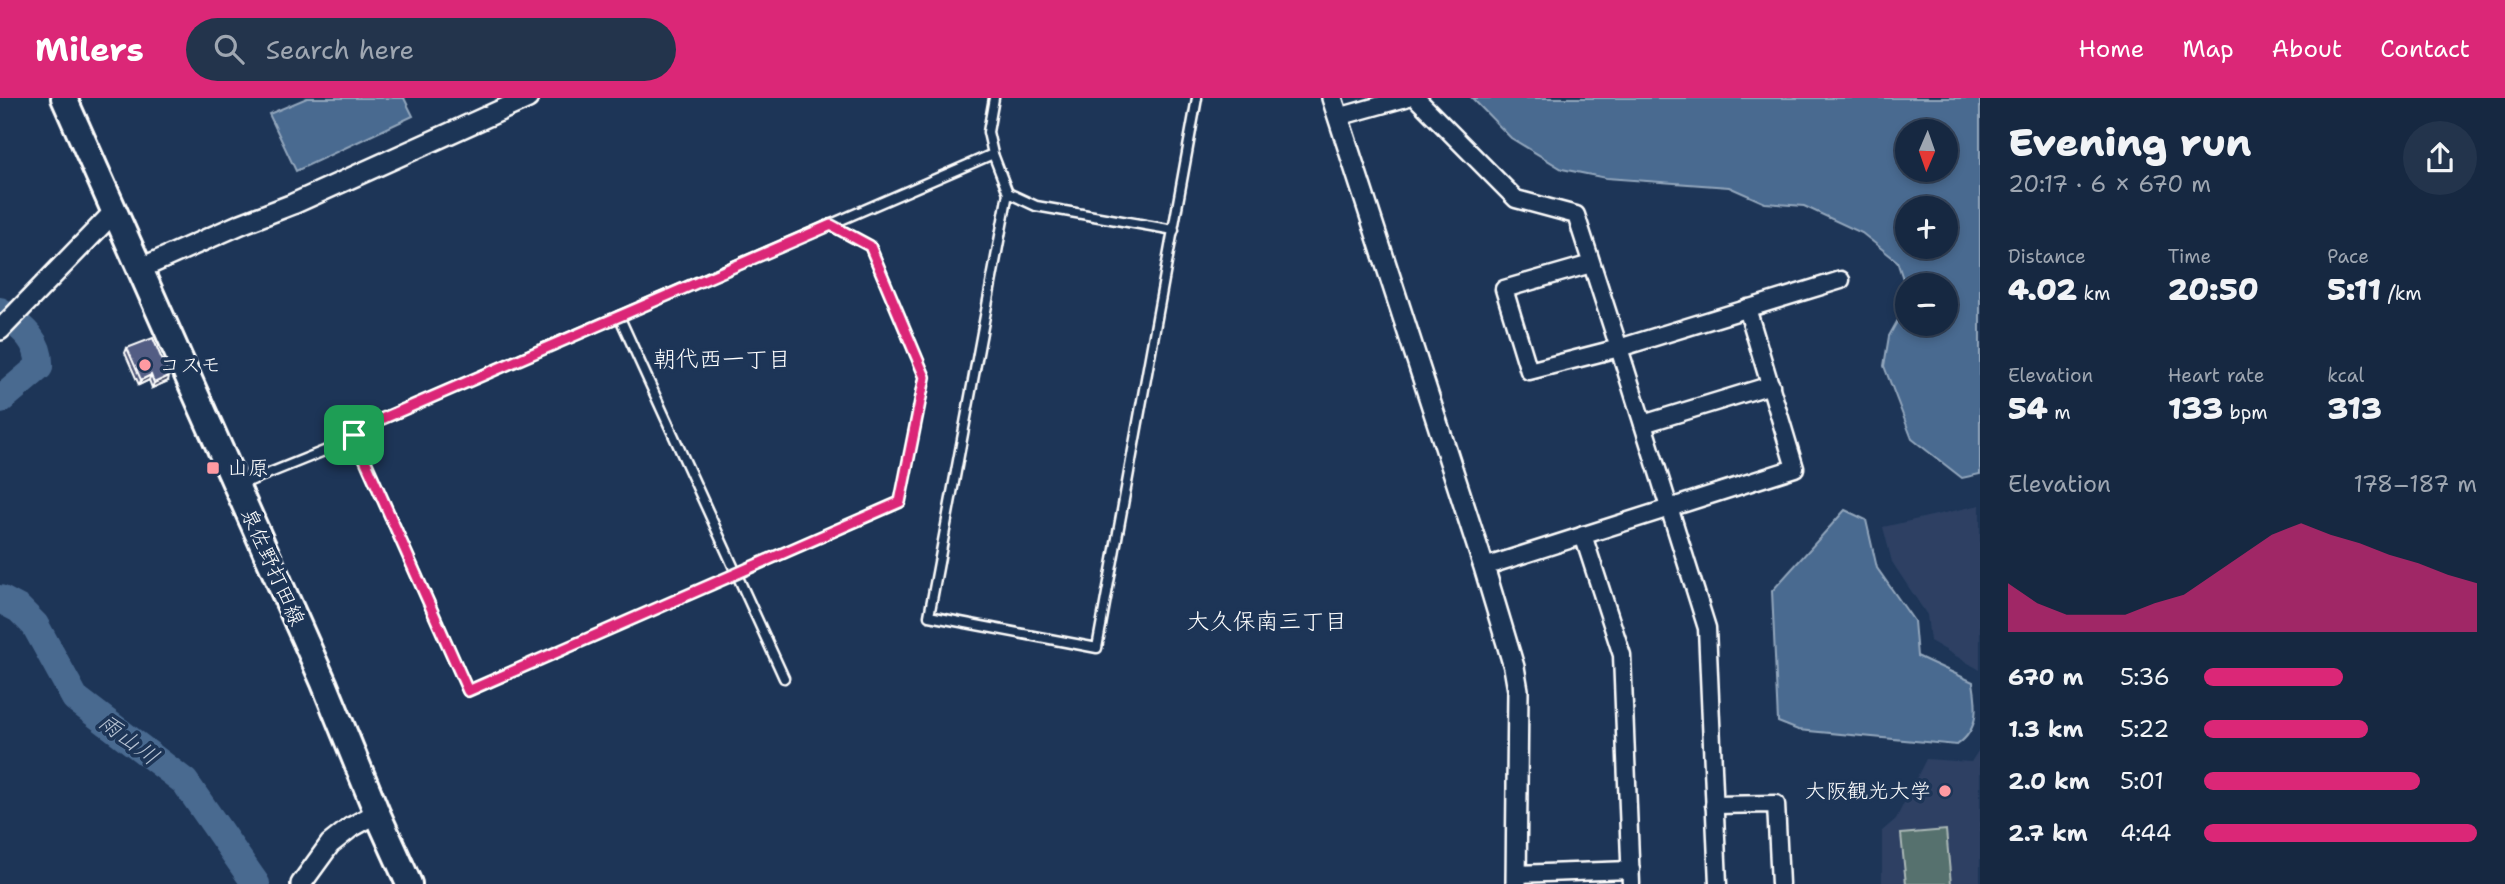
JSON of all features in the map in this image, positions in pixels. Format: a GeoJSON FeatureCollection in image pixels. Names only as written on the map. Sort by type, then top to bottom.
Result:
{"type":"FeatureCollection","features":[{"type":"Feature","properties":{"kind":"main road","name":"泉佐野打田線"},"geometry":{"type":"LineString","coordinates":[[64,98],[324,683],[409,884]]}},
{"type":"Feature","properties":{"kind":"street"},"geometry":{"type":"LineString","coordinates":[[139,269],[293,204],[493,108],[528,98]]}},
{"type":"Feature","properties":{"kind":"street"},"geometry":{"type":"LineString","coordinates":[[1406,98],[1335,107],[1514,667],[1518,690],[1516,879],[1631,877],[1622,655],[1583,535]]}},
{"type":"Feature","properties":{"kind":"street"},"geometry":{"type":"LineString","coordinates":[[1416,98],[1516,199],[1576,215],[1707,628],[1718,884]]}},
{"type":"Feature","properties":{"kind":"street"},"geometry":{"type":"LineString","coordinates":[[0,330],[113,213]]}},
{"type":"Feature","properties":{"kind":"street"},"geometry":{"type":"LineString","coordinates":[[1591,264],[1504,289],[1529,372],[1619,348],[1841,280]]}},
{"type":"Feature","properties":{"kind":"street"},"geometry":{"type":"LineString","coordinates":[[1484,567],[1796,468],[1747,308]]}},
{"type":"Feature","properties":{"kind":"street"},"geometry":{"type":"LineString","coordinates":[[1643,424],[1771,385]]}},
{"type":"Feature","properties":{"kind":"street"},"geometry":{"type":"LineString","coordinates":[[1714,805],[1776,804],[1780,884]]}},
{"type":"Feature","properties":{"kind":"street"},"geometry":{"type":"LineString","coordinates":[[301,884],[330,844],[350,828],[377,813]]}},
{"type":"Feature","properties":{"kind":"lane"},"geometry":{"type":"LineString","coordinates":[[994,98],[988,132],[993,154],[1008,193],[929,616],[1097,648],[1197,98]]}},
{"type":"Feature","properties":{"kind":"lane"},"geometry":{"type":"LineString","coordinates":[[237,486],[339,445],[377,421],[993,154]]}},
{"type":"Feature","properties":{"kind":"lane"},"geometry":{"type":"LineString","coordinates":[[1008,193],[1036,205],[1174,230]]}},
{"type":"Feature","properties":{"kind":"lane"},"geometry":{"type":"LineString","coordinates":[[354,435],[468,691],[736,575],[900,502],[925,377],[870,246],[831,225]]}},
{"type":"Feature","properties":{"kind":"lane"},"geometry":{"type":"LineString","coordinates":[[619,316],[784,678]]}},
{"type":"Feature","properties":{"kind":"shaded area"},"geometry":{"type":"Polygon","coordinates":[[[307,98],[404,98],[413,116],[296,171],[269,114],[307,98]]]}},
{"type":"Feature","properties":{"kind":"shaded area"},"geometry":{"type":"Polygon","coordinates":[[[1472,98],[1980,98],[1980,474],[1962,478],[1912,439],[1884,366],[1889,336],[1895,325],[1895,336],[1958,336],[1958,273],[1901,273],[1897,261],[1862,233],[1804,206],[1765,203],[1729,187],[1606,178],[1562,169],[1511,138],[1472,98]]]}},
{"type":"Feature","properties":{"kind":"shaded area"},"geometry":{"type":"Polygon","coordinates":[[[1980,505],[1980,670],[1930,641],[1927,615],[1892,562],[1883,527],[1980,505]]]}},
{"type":"Feature","properties":{"kind":"shaded area"},"geometry":{"type":"Polygon","coordinates":[[[1845,510],[1866,520],[1877,568],[1914,621],[1917,656],[1973,682],[1976,708],[1973,724],[1970,732],[1957,745],[1798,730],[1778,722],[1772,591],[1845,510]]]}},
{"type":"Feature","properties":{"kind":"shaded area","name":"大阪観光大学"},"geometry":{"type":"Polygon","coordinates":[[[1980,748],[1980,884],[1882,884],[1882,831],[1896,819],[1926,759],[1971,762],[1980,748]]]}},
{"type":"Feature","properties":{"kind":"green space"},"geometry":{"type":"Polygon","coordinates":[[[1946,830],[1951,884],[1906,884],[1901,834],[1946,830]]]}},
{"type":"Feature","properties":{"kind":"building"},"geometry":{"type":"Polygon","coordinates":[[[153,338],[169,376],[154,383],[151,375],[141,380],[127,348],[153,338]]]}},
{"type":"Feature","properties":{"kind":"waterway","name":"雨山川"},"geometry":{"type":"LineString","coordinates":[[0,311],[28,334],[39,357],[39,367],[0,400]]}},
{"type":"Feature","properties":{"kind":"waterway","name":"雨山川"},"geometry":{"type":"LineString","coordinates":[[0,599],[19,609],[35,625],[75,698],[185,782],[256,884]]}},
{"type":"Feature","properties":{"kind":"place","name":"コスモ"},"geometry":{"type":"Point","coordinates":[145,365]}},
{"type":"Feature","properties":{"kind":"place","name":"山原"},"geometry":{"type":"Point","coordinates":[213,468]}},
{"type":"Feature","properties":{"kind":"place","name":"大阪観光大学"},"geometry":{"type":"Point","coordinates":[1945,791]}},
{"type":"Feature","properties":{"kind":"district","name":"朝代西一丁目"},"geometry":{"type":"Point","coordinates":[722,359]}},
{"type":"Feature","properties":{"kind":"district","name":"大久保南三丁目"},"geometry":{"type":"Point","coordinates":[1267,621]}},
{"type":"Feature","properties":{"kind":"route"},"geometry":{"type":"LineString","coordinates":[[831,225],[870,246],[925,377],[900,502],[468,691],[354,435],[377,421],[831,225]]}}]}
